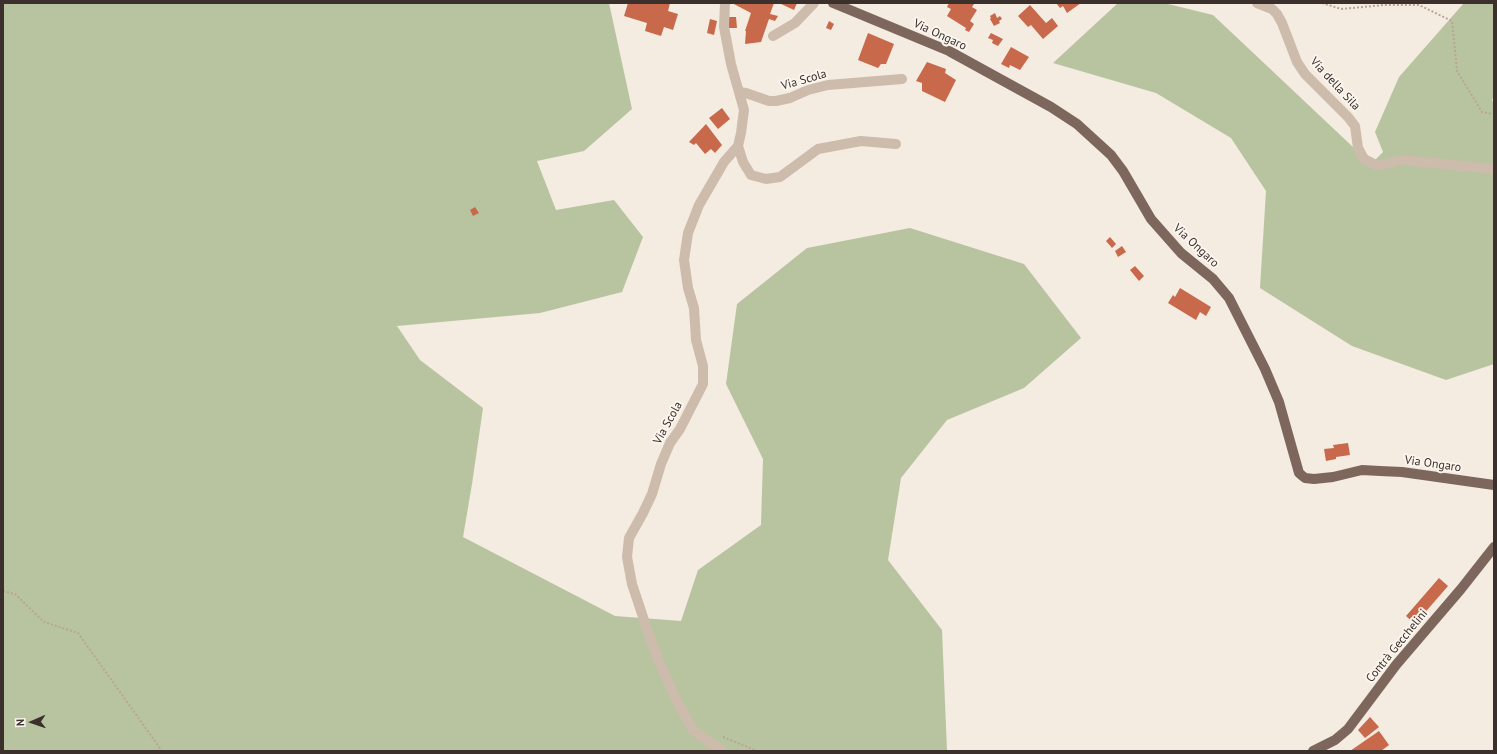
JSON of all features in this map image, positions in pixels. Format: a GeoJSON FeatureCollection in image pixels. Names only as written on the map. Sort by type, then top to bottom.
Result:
{"type":"FeatureCollection","features":[{"type":"Feature","properties":{"kind":"main road","name":"Via Ongaro"},"geometry":{"type":"LineString","coordinates":[[832,3],[949,51],[1051,107],[1077,124],[1111,155],[1123,171],[1151,220],[1181,253],[1213,279],[1229,298],[1265,369],[1279,402],[1299,473],[1305,478],[1314,479],[1333,477],[1362,470],[1402,472],[1494,485]]}},
{"type":"Feature","properties":{"kind":"main road","name":"Contrà Gecchelini"},"geometry":{"type":"LineString","coordinates":[[1313,751],[1335,740],[1348,729],[1396,665],[1461,589],[1494,547]]}},
{"type":"Feature","properties":{"kind":"street"},"geometry":{"type":"LineString","coordinates":[[725,3],[724,27],[731,64],[744,110],[738,146],[743,162],[751,175],[766,178],[780,177],[818,149],[861,141],[896,144]]}},
{"type":"Feature","properties":{"kind":"street"},"geometry":{"type":"LineString","coordinates":[[774,36],[795,23],[814,3]]}},
{"type":"Feature","properties":{"kind":"street","name":"Via della Sila"},"geometry":{"type":"LineString","coordinates":[[1257,3],[1272,9],[1277,14],[1297,62],[1305,74],[1355,126],[1358,148],[1364,160],[1376,165],[1402,160],[1494,169]]}},
{"type":"Feature","properties":{"kind":"street","name":"Via Scola"},"geometry":{"type":"LineString","coordinates":[[740,92],[776,102],[808,90],[828,85],[902,79]]}},
{"type":"Feature","properties":{"kind":"street","name":"Via Scola"},"geometry":{"type":"LineString","coordinates":[[722,751],[693,730],[678,703],[659,662],[646,625],[632,584],[627,556],[629,538],[652,494],[661,464],[670,443],[680,429],[703,384],[703,366],[696,340],[694,308],[688,288],[684,260],[688,233],[699,205],[724,162],[738,146]]}},
{"type":"Feature","properties":{"kind":"path"},"geometry":{"type":"LineString","coordinates":[[1322,3],[1341,9],[1384,4],[1419,5],[1452,21],[1457,71],[1482,112],[1494,114]]}},
{"type":"Feature","properties":{"kind":"path"},"geometry":{"type":"LineString","coordinates":[[3,591],[15,594],[44,622],[78,633],[162,751]]}},
{"type":"Feature","properties":{"kind":"path"},"geometry":{"type":"LineString","coordinates":[[719,736],[757,751]]}},
{"type":"Feature","properties":{"kind":"green space"},"geometry":{"type":"Polygon","coordinates":[[[3,3],[609,3],[632,109],[584,151],[537,161],[556,210],[614,200],[643,237],[622,292],[540,313],[397,326],[420,360],[483,408],[463,537],[615,616],[681,621],[698,570],[761,525],[763,459],[726,384],[737,304],[807,248],[910,228],[1024,264],[1081,338],[1024,388],[947,420],[901,478],[888,560],[942,630],[947,751],[3,751],[3,3]]]}},
{"type":"Feature","properties":{"kind":"green space"},"geometry":{"type":"Polygon","coordinates":[[[1118,3],[1164,3],[1213,15],[1371,164],[1383,152],[1375,132],[1399,77],[1464,3],[1494,3],[1494,95],[1492,101],[1494,101],[1494,364],[1446,380],[1352,346],[1260,288],[1266,191],[1231,138],[1156,93],[1053,63],[1118,3]]]}},
{"type":"Feature","properties":{"kind":"building"},"geometry":{"type":"Polygon","coordinates":[[[628,3],[670,3],[668,11],[678,14],[673,30],[664,27],[661,36],[645,31],[647,23],[624,16],[628,3]]]}},
{"type":"Feature","properties":{"kind":"building"},"geometry":{"type":"Polygon","coordinates":[[[732,3],[774,3],[770,14],[778,16],[775,21],[769,19],[761,42],[745,44],[745,31],[751,13],[732,3]]]}},
{"type":"Feature","properties":{"kind":"building"},"geometry":{"type":"Polygon","coordinates":[[[779,3],[797,3],[794,10],[779,3]]]}},
{"type":"Feature","properties":{"kind":"building"},"geometry":{"type":"Polygon","coordinates":[[[949,3],[974,4],[972,7],[977,10],[970,21],[974,24],[969,32],[965,30],[966,28],[947,16],[951,9],[947,7],[949,3]]]}},
{"type":"Feature","properties":{"kind":"building"},"geometry":{"type":"Polygon","coordinates":[[[1056,3],[1081,3],[1067,13],[1063,6],[1060,8],[1056,3]]]}},
{"type":"Feature","properties":{"kind":"building"},"geometry":{"type":"Polygon","coordinates":[[[1030,5],[1046,23],[1052,18],[1058,26],[1043,39],[1031,25],[1028,27],[1018,16],[1030,5]]]}},
{"type":"Feature","properties":{"kind":"building"},"geometry":{"type":"Polygon","coordinates":[[[995,13],[997,18],[1000,16],[1002,19],[999,21],[1000,23],[994,26],[990,16],[995,13]]]}},
{"type":"Feature","properties":{"kind":"building"},"geometry":{"type":"Polygon","coordinates":[[[728,17],[736,17],[737,28],[728,28],[728,17]]]}},
{"type":"Feature","properties":{"kind":"building"},"geometry":{"type":"Polygon","coordinates":[[[710,19],[717,21],[714,35],[707,33],[710,19]]]}},
{"type":"Feature","properties":{"kind":"building"},"geometry":{"type":"Polygon","coordinates":[[[829,21],[834,24],[831,30],[826,28],[829,21]]]}},
{"type":"Feature","properties":{"kind":"building"},"geometry":{"type":"Polygon","coordinates":[[[868,33],[894,44],[886,64],[881,64],[878,68],[858,60],[868,33]]]}},
{"type":"Feature","properties":{"kind":"building"},"geometry":{"type":"Polygon","coordinates":[[[991,33],[1003,39],[998,46],[992,43],[993,40],[988,38],[991,33]]]}},
{"type":"Feature","properties":{"kind":"building"},"geometry":{"type":"Polygon","coordinates":[[[1011,47],[1029,57],[1020,70],[1010,65],[1009,68],[1001,64],[1011,47]]]}},
{"type":"Feature","properties":{"kind":"building"},"geometry":{"type":"Polygon","coordinates":[[[927,62],[946,69],[945,73],[956,80],[945,102],[922,91],[922,83],[916,81],[927,62]]]}},
{"type":"Feature","properties":{"kind":"building"},"geometry":{"type":"Polygon","coordinates":[[[722,108],[730,119],[718,129],[709,118],[722,108]]]}},
{"type":"Feature","properties":{"kind":"building"},"geometry":{"type":"Polygon","coordinates":[[[706,124],[722,145],[715,153],[711,149],[705,154],[696,143],[694,145],[689,142],[706,124]]]}},
{"type":"Feature","properties":{"kind":"building"},"geometry":{"type":"Polygon","coordinates":[[[475,207],[479,213],[473,216],[470,210],[475,207]]]}},
{"type":"Feature","properties":{"kind":"building"},"geometry":{"type":"Polygon","coordinates":[[[1110,237],[1116,244],[1112,248],[1106,241],[1110,237]]]}},
{"type":"Feature","properties":{"kind":"building"},"geometry":{"type":"Polygon","coordinates":[[[1122,246],[1126,252],[1118,257],[1115,251],[1122,246]]]}},
{"type":"Feature","properties":{"kind":"building"},"geometry":{"type":"Polygon","coordinates":[[[1135,266],[1144,276],[1139,281],[1130,270],[1135,266]]]}},
{"type":"Feature","properties":{"kind":"building"},"geometry":{"type":"Polygon","coordinates":[[[1180,288],[1211,307],[1206,316],[1200,312],[1196,320],[1168,303],[1173,295],[1175,297],[1180,288]]]}},
{"type":"Feature","properties":{"kind":"building"},"geometry":{"type":"Polygon","coordinates":[[[1348,443],[1350,455],[1336,457],[1336,459],[1326,461],[1324,449],[1334,448],[1333,445],[1348,443]]]}},
{"type":"Feature","properties":{"kind":"building"},"geometry":{"type":"Polygon","coordinates":[[[1439,578],[1448,586],[1415,624],[1406,616],[1439,578]]]}},
{"type":"Feature","properties":{"kind":"building"},"geometry":{"type":"Polygon","coordinates":[[[1370,717],[1379,727],[1365,738],[1358,730],[1370,717]]]}},
{"type":"Feature","properties":{"kind":"building"},"geometry":{"type":"Polygon","coordinates":[[[1379,731],[1389,745],[1381,751],[1350,751],[1379,731]]]}}]}
